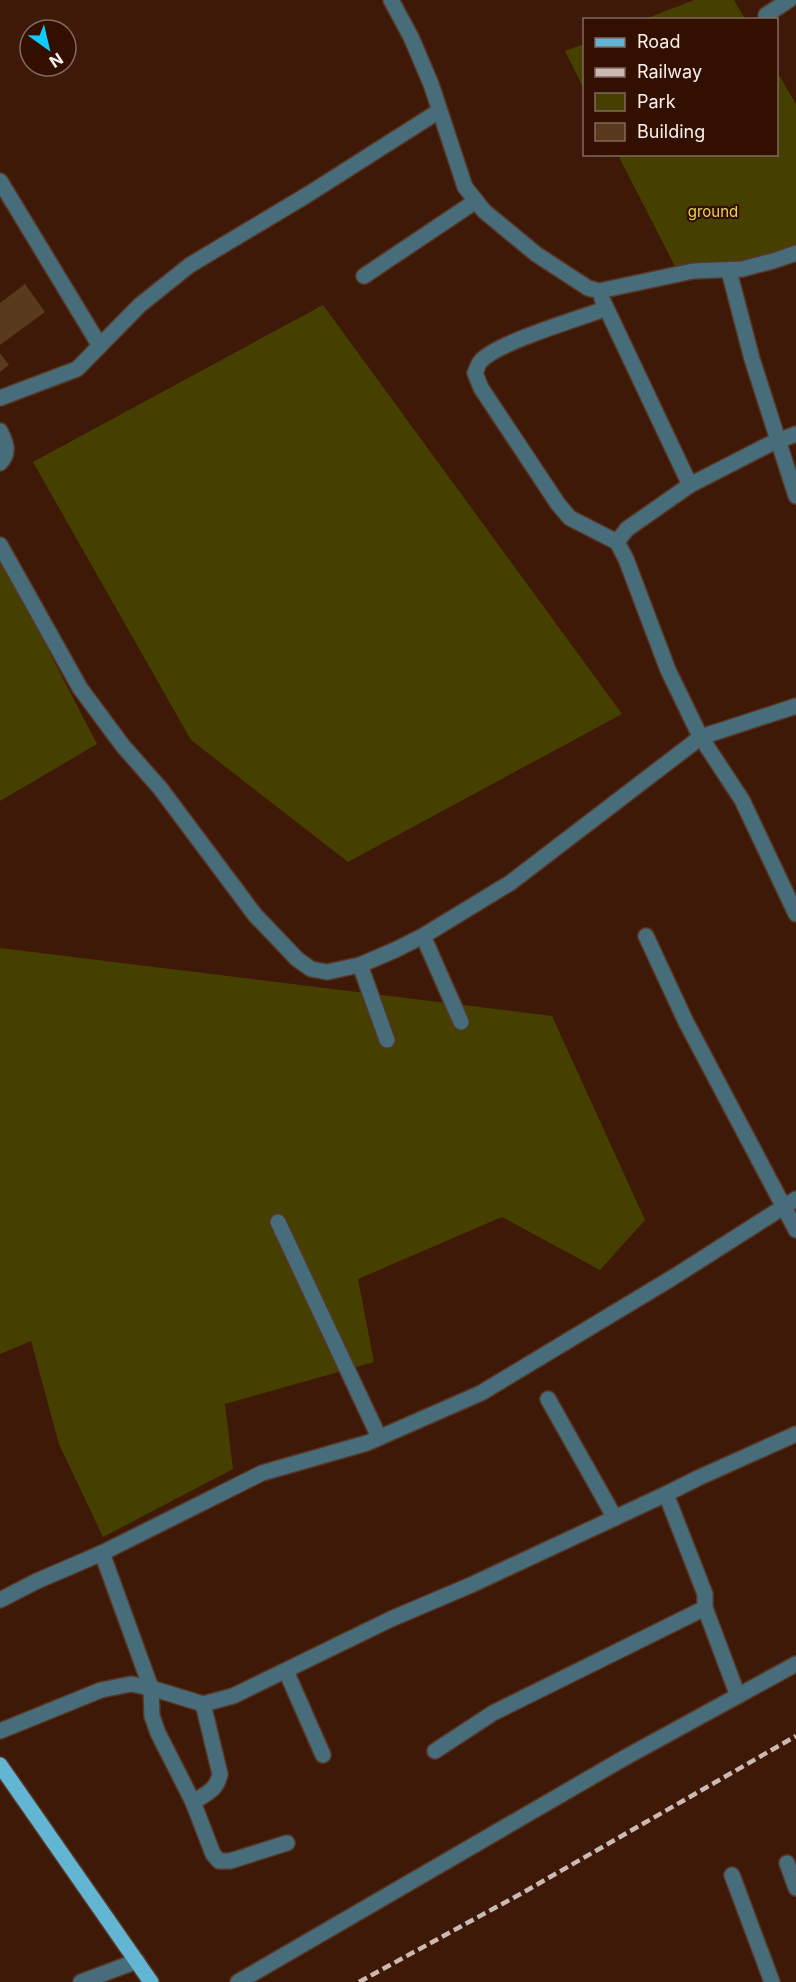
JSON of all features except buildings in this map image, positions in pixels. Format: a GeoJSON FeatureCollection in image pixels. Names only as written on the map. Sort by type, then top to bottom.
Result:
{"type":"FeatureCollection","features":[{"type":"Feature","properties":{"kind":"main road"},"geometry":{"type":"LineString","coordinates":[[0,1766],[151,1982]]}},
{"type":"Feature","properties":{"kind":"street"},"geometry":{"type":"LineString","coordinates":[[391,0],[411,37],[431,84],[465,187],[484,211],[536,254],[588,288],[599,291],[693,271],[729,271],[796,253]]}},
{"type":"Feature","properties":{"kind":"street"},"geometry":{"type":"LineString","coordinates":[[766,15],[789,0]]}},
{"type":"Feature","properties":{"kind":"street"},"geometry":{"type":"LineString","coordinates":[[0,398],[77,369],[140,305],[190,265],[307,195],[439,111]]}},
{"type":"Feature","properties":{"kind":"street"},"geometry":{"type":"LineString","coordinates":[[0,181],[100,346]]}},
{"type":"Feature","properties":{"kind":"street"},"geometry":{"type":"LineString","coordinates":[[364,276],[476,201]]}},
{"type":"Feature","properties":{"kind":"street"},"geometry":{"type":"LineString","coordinates":[[729,271],[752,359],[796,496]]}},
{"type":"Feature","properties":{"kind":"street"},"geometry":{"type":"LineString","coordinates":[[599,291],[605,309],[690,485]]}},
{"type":"Feature","properties":{"kind":"street"},"geometry":{"type":"LineString","coordinates":[[605,309],[549,328],[492,352],[480,361],[475,373],[481,388],[558,504],[570,518],[617,542],[626,559],[668,670],[701,737],[742,800],[796,914]]}},
{"type":"Feature","properties":{"kind":"street"},"geometry":{"type":"LineString","coordinates":[[0,431],[7,449],[0,464]]}},
{"type":"Feature","properties":{"kind":"street"},"geometry":{"type":"LineString","coordinates":[[617,542],[627,529],[690,485],[777,441],[796,434]]}},
{"type":"Feature","properties":{"kind":"street"},"geometry":{"type":"LineString","coordinates":[[0,545],[80,688],[123,746],[160,788],[255,915],[297,960],[311,969],[327,972],[360,965],[423,936],[510,883],[664,763],[701,737],[796,706]]}},
{"type":"Feature","properties":{"kind":"street"},"geometry":{"type":"LineString","coordinates":[[423,936],[461,1022]]}},
{"type":"Feature","properties":{"kind":"street"},"geometry":{"type":"LineString","coordinates":[[646,936],[686,1022],[790,1203],[796,1230]]}},
{"type":"Feature","properties":{"kind":"street"},"geometry":{"type":"LineString","coordinates":[[360,965],[387,1040]]}},
{"type":"Feature","properties":{"kind":"street"},"geometry":{"type":"LineString","coordinates":[[0,1600],[102,1553],[262,1473],[367,1443],[481,1393],[672,1278],[790,1203]]}},
{"type":"Feature","properties":{"kind":"street"},"geometry":{"type":"LineString","coordinates":[[278,1222],[379,1437]]}},
{"type":"Feature","properties":{"kind":"street"},"geometry":{"type":"LineString","coordinates":[[548,1399],[615,1518]]}},
{"type":"Feature","properties":{"kind":"street"},"geometry":{"type":"LineString","coordinates":[[0,1731],[101,1690],[131,1684],[203,1704],[233,1696],[391,1618],[471,1585],[796,1434]]}},
{"type":"Feature","properties":{"kind":"street"},"geometry":{"type":"LineString","coordinates":[[666,1494],[705,1594],[705,1608],[738,1696]]}},
{"type":"Feature","properties":{"kind":"street"},"geometry":{"type":"LineString","coordinates":[[102,1553],[152,1688],[152,1716],[193,1802],[213,1854],[219,1861],[230,1861],[287,1843]]}},
{"type":"Feature","properties":{"kind":"street"},"geometry":{"type":"LineString","coordinates":[[435,1751],[493,1713],[705,1608]]}},
{"type":"Feature","properties":{"kind":"street"},"geometry":{"type":"LineString","coordinates":[[238,1982],[626,1757],[796,1664]]}},
{"type":"Feature","properties":{"kind":"street"},"geometry":{"type":"LineString","coordinates":[[286,1671],[323,1755]]}},
{"type":"Feature","properties":{"kind":"street"},"geometry":{"type":"LineString","coordinates":[[193,1802],[214,1790],[219,1782],[220,1774],[203,1704]]}},
{"type":"Feature","properties":{"kind":"street"},"geometry":{"type":"LineString","coordinates":[[787,1863],[796,1888]]}},
{"type":"Feature","properties":{"kind":"street"},"geometry":{"type":"LineString","coordinates":[[732,1875],[772,1982]]}},
{"type":"Feature","properties":{"kind":"street"},"geometry":{"type":"LineString","coordinates":[[81,1982],[137,1961]]}},
{"type":"Feature","properties":{"kind":"green space"},"geometry":{"type":"Polygon","coordinates":[[[694,0],[734,0],[744,18],[648,18],[694,0]]]}},
{"type":"Feature","properties":{"kind":"green space"},"geometry":{"type":"Polygon","coordinates":[[[583,44],[583,87],[565,51],[583,44]]]}},
{"type":"Feature","properties":{"kind":"green space","name":"ground"},"geometry":{"type":"Polygon","coordinates":[[[778,74],[796,104],[796,246],[683,282],[619,156],[778,156],[778,74]]]}},
{"type":"Feature","properties":{"kind":"green space"},"geometry":{"type":"Polygon","coordinates":[[[323,305],[622,714],[348,862],[191,740],[33,462],[323,305]]]}},
{"type":"Feature","properties":{"kind":"green space"},"geometry":{"type":"Polygon","coordinates":[[[0,557],[97,744],[0,801],[0,557]]]}},
{"type":"Feature","properties":{"kind":"green space"},"geometry":{"type":"Polygon","coordinates":[[[0,948],[552,1016],[645,1220],[600,1270],[502,1217],[358,1279],[374,1362],[225,1404],[233,1469],[103,1537],[59,1444],[31,1341],[0,1354],[0,948]]]}},
{"type":"Feature","properties":{"kind":"railway"},"geometry":{"type":"LineString","coordinates":[[359,1982],[524,1892],[796,1736]]}}]}
